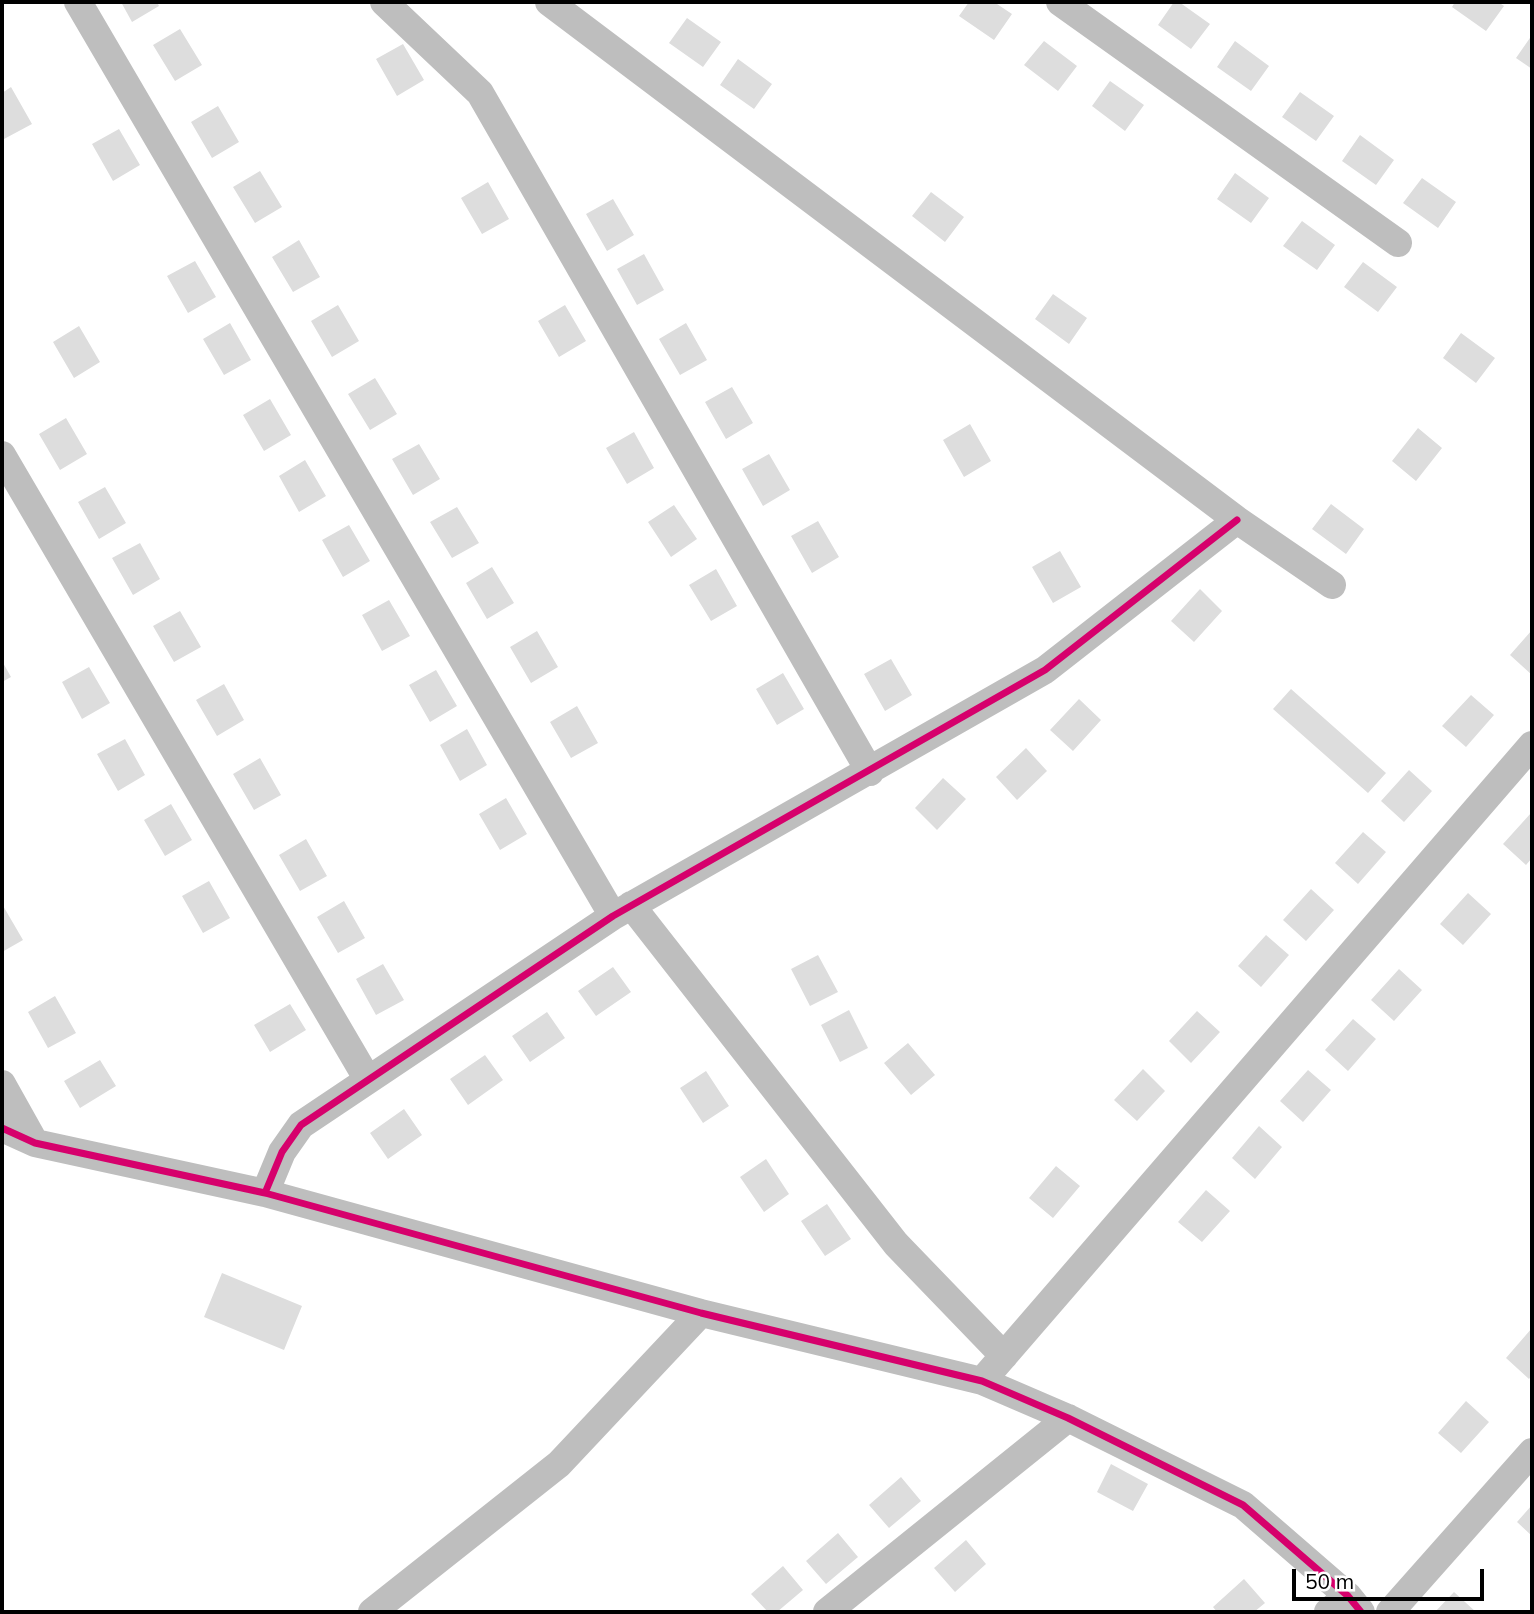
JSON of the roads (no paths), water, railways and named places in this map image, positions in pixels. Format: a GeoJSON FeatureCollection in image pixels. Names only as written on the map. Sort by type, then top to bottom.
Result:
{"type":"FeatureCollection","features":[{"type":"Feature","properties":{"kind":"street"},"geometry":{"type":"LineString","coordinates":[[78,2],[622,910],[896,1244],[1004,1356]]}},
{"type":"Feature","properties":{"kind":"street"},"geometry":{"type":"LineString","coordinates":[[384,2],[480,93],[870,772]]}},
{"type":"Feature","properties":{"kind":"street"},"geometry":{"type":"LineString","coordinates":[[549,2],[1237,520],[1332,585]]}},
{"type":"Feature","properties":{"kind":"street"},"geometry":{"type":"LineString","coordinates":[[1060,2],[1398,243]]}},
{"type":"Feature","properties":{"kind":"street"},"geometry":{"type":"LineString","coordinates":[[2,455],[368,1080]]}},
{"type":"Feature","properties":{"kind":"street"},"geometry":{"type":"LineString","coordinates":[[265,1193],[282,1152],[301,1125],[622,910],[870,772],[1045,670],[1237,520]]}},
{"type":"Feature","properties":{"kind":"street"},"geometry":{"type":"LineString","coordinates":[[982,1381],[1532,745]]}},
{"type":"Feature","properties":{"kind":"street"},"geometry":{"type":"LineString","coordinates":[[2,1084],[35,1143]]}},
{"type":"Feature","properties":{"kind":"street"},"geometry":{"type":"LineString","coordinates":[[2,1128],[35,1143],[265,1193],[701,1312],[982,1381],[1069,1418],[1243,1505],[1346,1607]]}},
{"type":"Feature","properties":{"kind":"street"},"geometry":{"type":"LineString","coordinates":[[372,1612],[559,1464],[701,1312]]}},
{"type":"Feature","properties":{"kind":"street"},"geometry":{"type":"LineString","coordinates":[[827,1612],[1069,1418]]}},
{"type":"Feature","properties":{"kind":"street"},"geometry":{"type":"LineString","coordinates":[[1390,1612],[1532,1452]]}}]}
